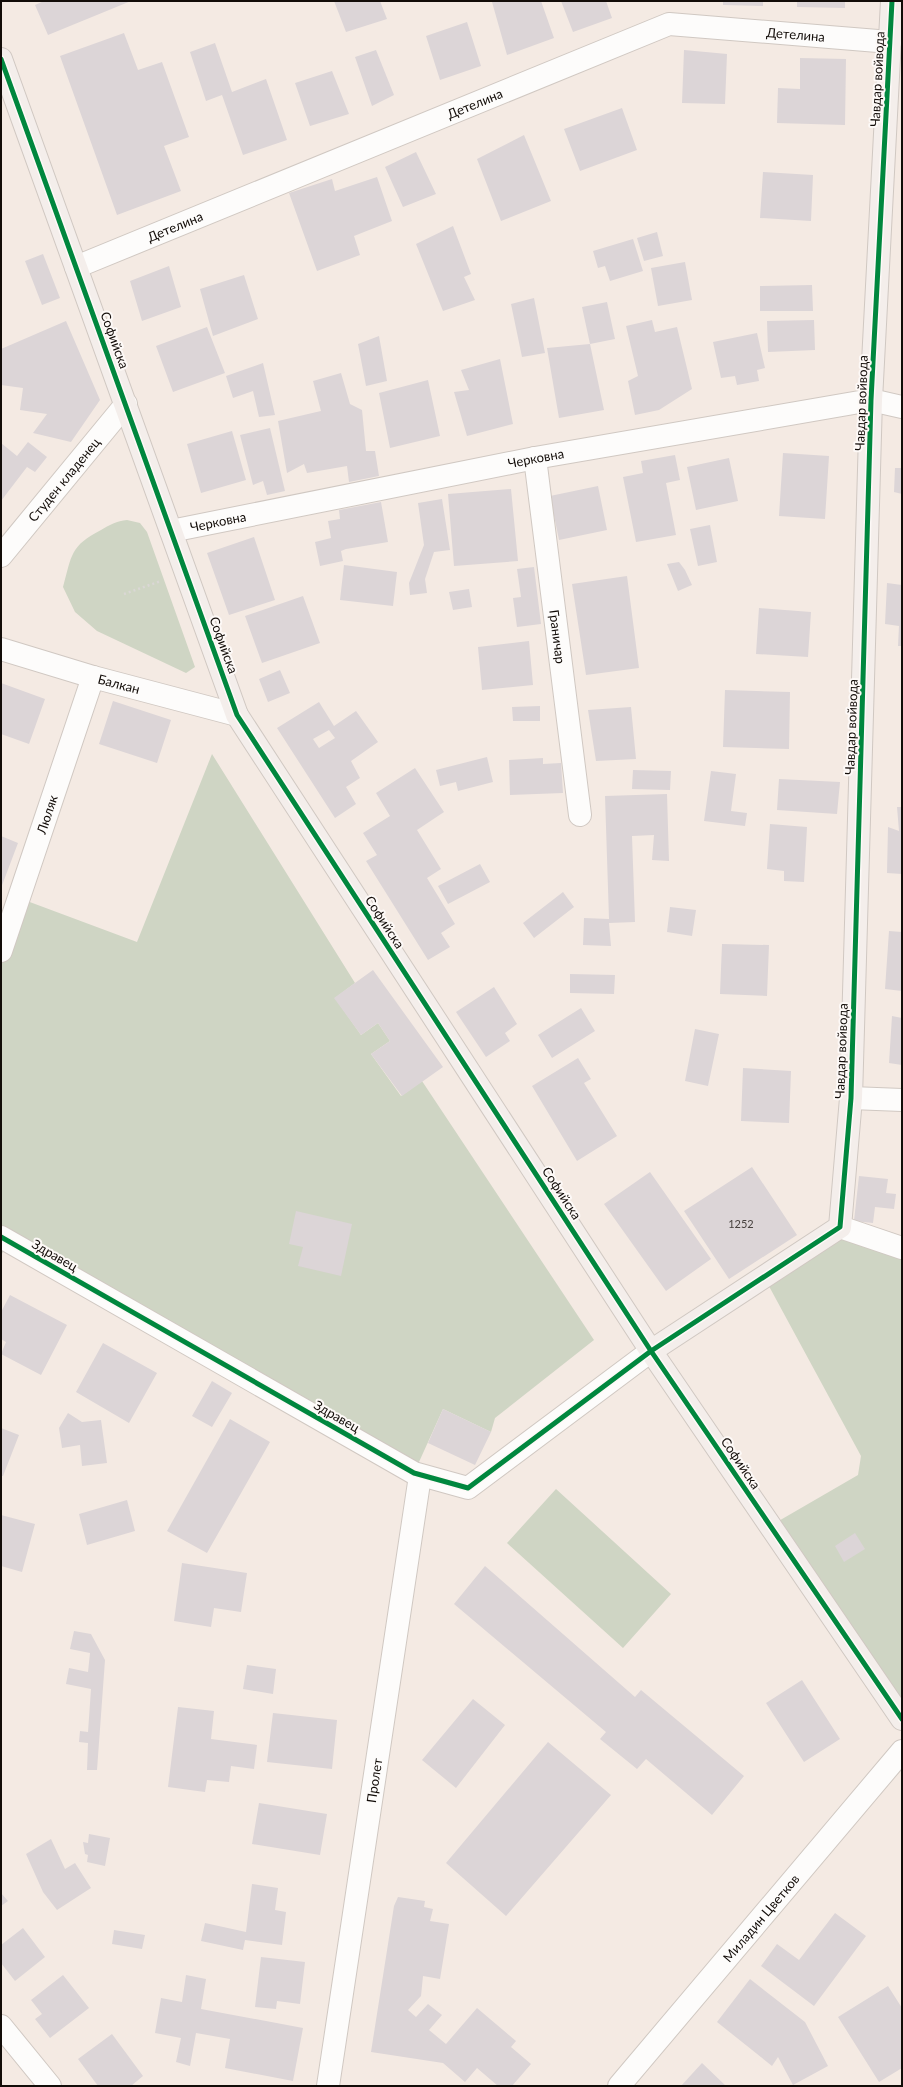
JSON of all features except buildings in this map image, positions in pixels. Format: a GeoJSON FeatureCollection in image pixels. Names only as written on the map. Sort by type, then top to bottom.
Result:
{"type":"FeatureCollection","features":[{"type":"Feature","properties":{"kind":"street","name":"Чавдар войвода"},"geometry":{"type":"LineString","coordinates":[[840,1227],[851,1098],[871,400],[892,1]]}},
{"type":"Feature","properties":{"kind":"street","name":"Детелина"},"geometry":{"type":"LineString","coordinates":[[76,267],[670,24],[890,42]]}},
{"type":"Feature","properties":{"kind":"street","name":"Софийска"},"geometry":{"type":"LineString","coordinates":[[1,59],[237,715],[651,1351],[902,1719]]}},
{"type":"Feature","properties":{"kind":"street","name":"Черковна"},"geometry":{"type":"LineString","coordinates":[[171,531],[535,458],[871,400],[902,407]]}},
{"type":"Feature","properties":{"kind":"street","name":"Студен кладенец"},"geometry":{"type":"LineString","coordinates":[[1,556],[126,404]]}},
{"type":"Feature","properties":{"kind":"street","name":"Граничар"},"geometry":{"type":"LineString","coordinates":[[535,458],[580,815]]}},
{"type":"Feature","properties":{"kind":"street","name":"Балкан"},"geometry":{"type":"LineString","coordinates":[[1,649],[93,677],[237,715]]}},
{"type":"Feature","properties":{"kind":"street","name":"Люляк"},"geometry":{"type":"LineString","coordinates":[[1,951],[93,677]]}},
{"type":"Feature","properties":{"kind":"street"},"geometry":{"type":"LineString","coordinates":[[851,1098],[902,1100]]}},
{"type":"Feature","properties":{"kind":"street"},"geometry":{"type":"LineString","coordinates":[[651,1351],[840,1227],[902,1248]]}},
{"type":"Feature","properties":{"kind":"street","name":"Здравец"},"geometry":{"type":"LineString","coordinates":[[3,1245],[420,1476],[468,1488],[651,1351]]}},
{"type":"Feature","properties":{"kind":"street","name":"Пролет"},"geometry":{"type":"LineString","coordinates":[[328,2086],[420,1476]]}},
{"type":"Feature","properties":{"kind":"street","name":"Миладин Цветков"},"geometry":{"type":"LineString","coordinates":[[620,2086],[902,1750]]}},
{"type":"Feature","properties":{"kind":"street"},"geometry":{"type":"LineString","coordinates":[[1,2026],[50,2086]]}},
{"type":"Feature","properties":{"kind":"path"},"geometry":{"type":"LineString","coordinates":[[124,594],[167,579]]}},
{"type":"Feature","properties":{"kind":"green space"},"geometry":{"type":"Polygon","coordinates":[[[127,520],[140,523],[147,532],[195,667],[186,673],[97,631],[75,612],[63,587],[74,552],[83,541],[107,526],[116,522],[127,520]]]}},
{"type":"Feature","properties":{"kind":"green space"},"geometry":{"type":"Polygon","coordinates":[[[212,754],[355,983],[335,998],[361,1035],[378,1023],[390,1041],[371,1054],[401,1096],[422,1081],[594,1340],[495,1418],[491,1432],[443,1409],[414,1473],[8,1241],[1,1256],[1,951],[19,898],[137,942],[212,754]]]}},
{"type":"Feature","properties":{"kind":"green space"},"geometry":{"type":"Polygon","coordinates":[[[840,1227],[902,1248],[902,1720],[770,1526],[858,1475],[861,1456],[764,1277],[840,1227]]]}},
{"type":"Feature","properties":{"kind":"green space"},"geometry":{"type":"Polygon","coordinates":[[[556,1489],[671,1594],[623,1648],[507,1543],[556,1489]]]}},
{"type":"Feature","properties":{"kind":"cycle path"},"geometry":{"type":"LineString","coordinates":[[1,1237],[414,1473],[468,1488],[651,1351],[840,1227],[851,1098],[871,400],[892,1]]}},
{"type":"Feature","properties":{"kind":"cycle path"},"geometry":{"type":"LineString","coordinates":[[1,59],[237,715],[651,1351],[902,1719]]}}]}
